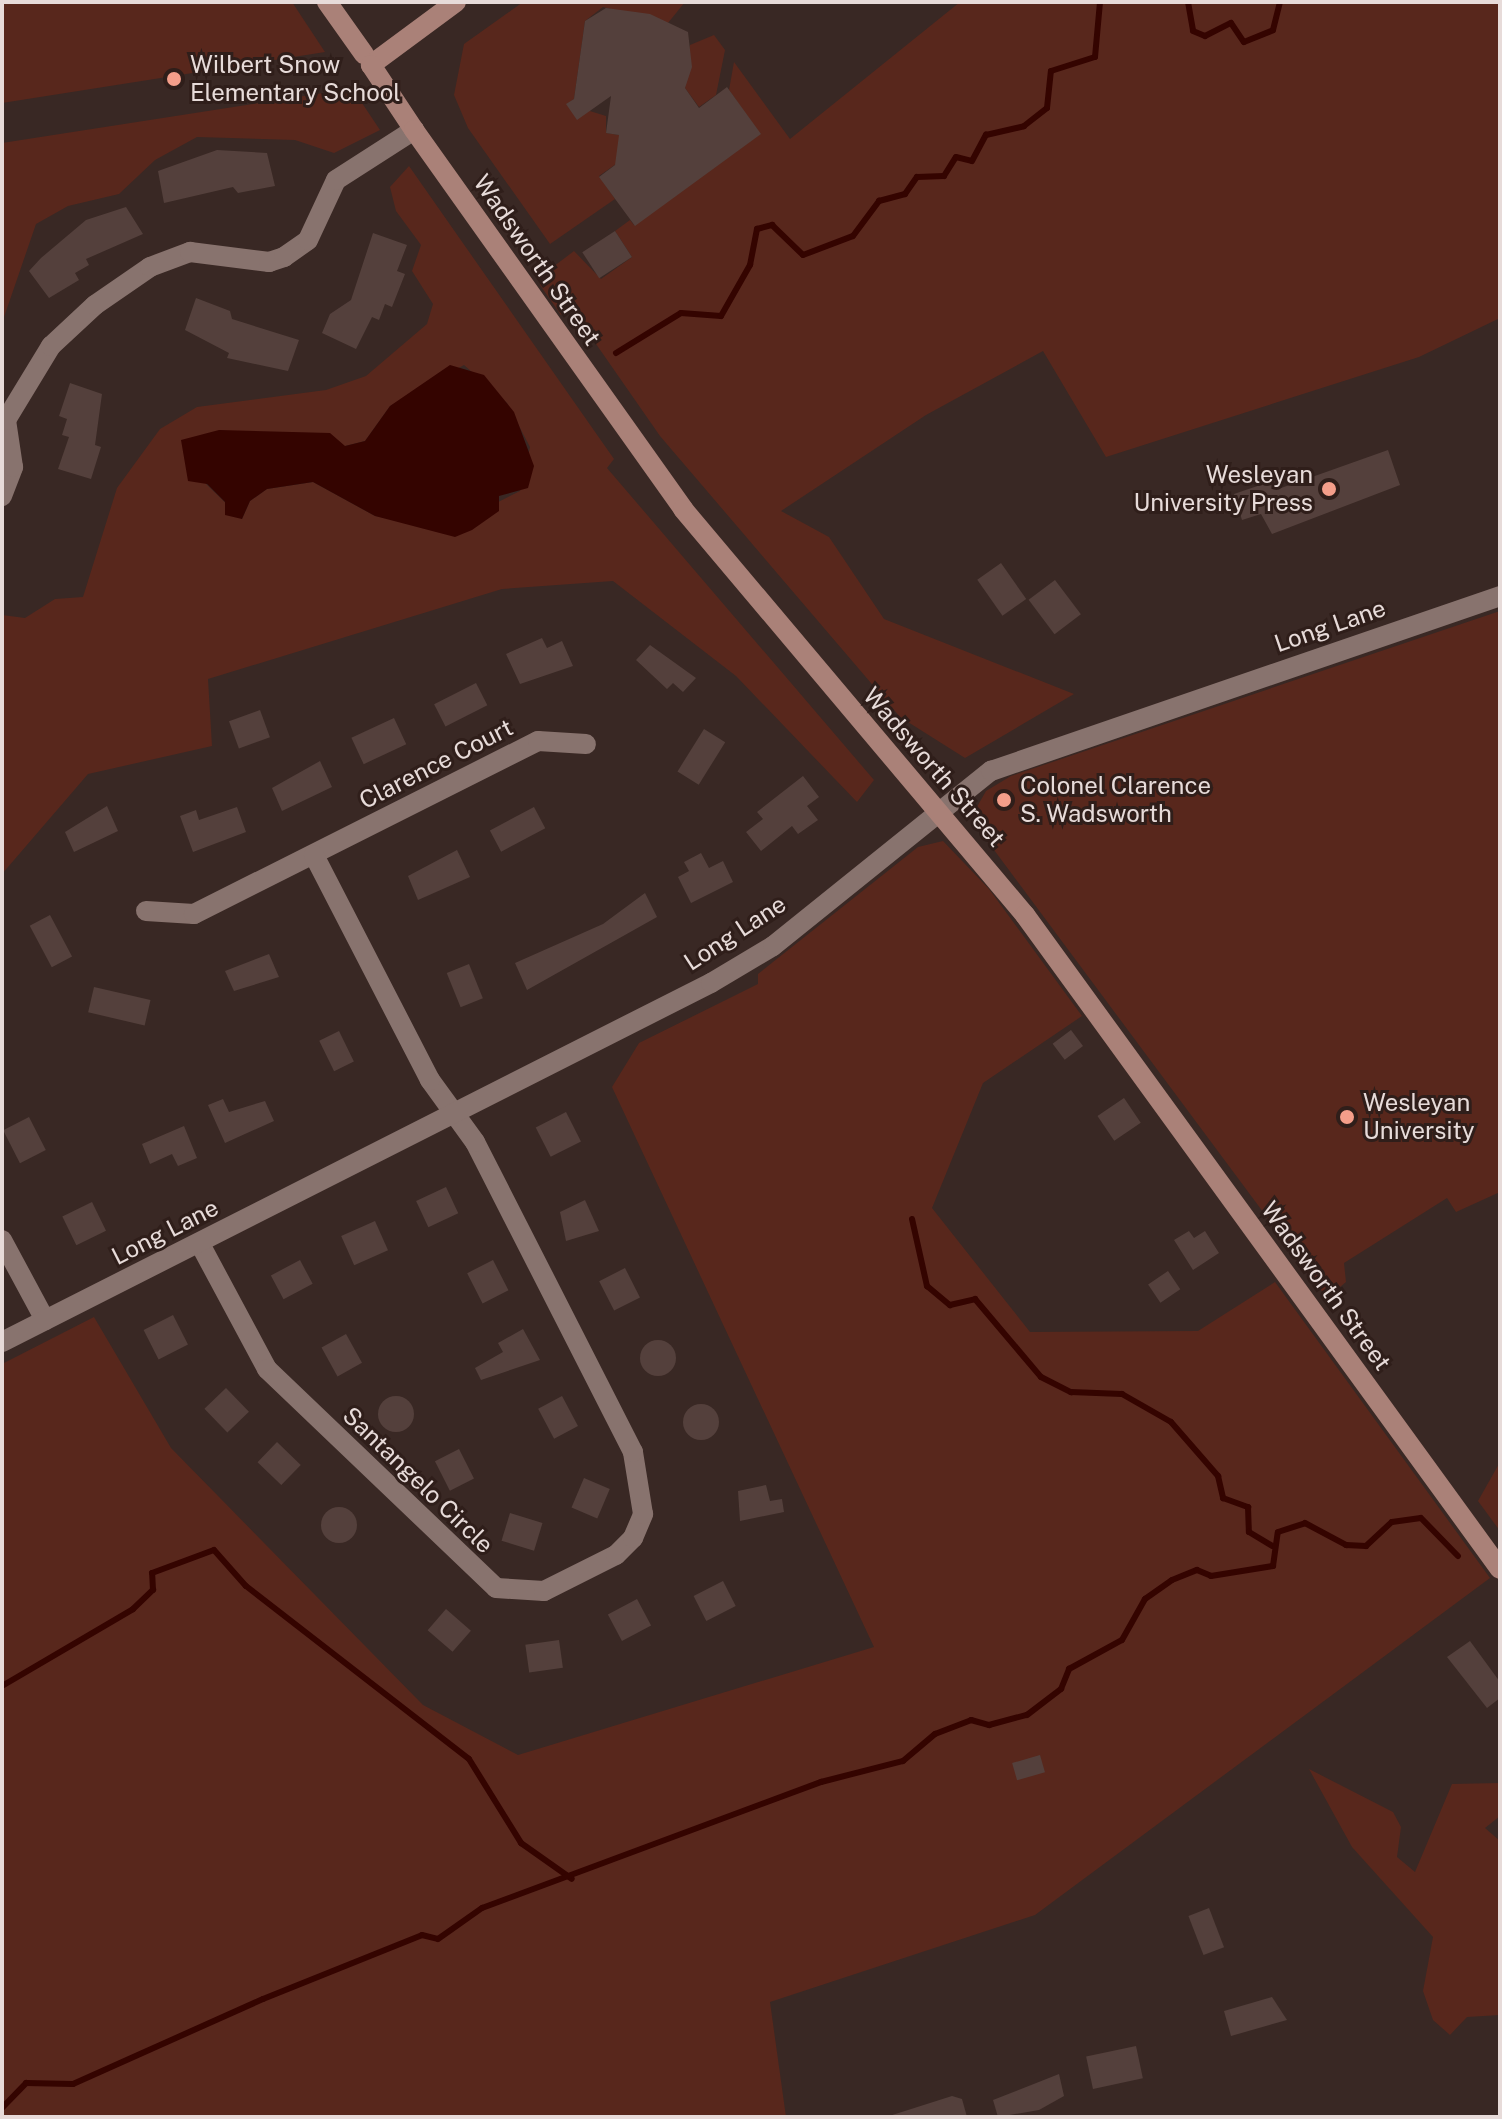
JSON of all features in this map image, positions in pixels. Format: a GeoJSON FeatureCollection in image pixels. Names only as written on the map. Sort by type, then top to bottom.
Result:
{"type":"FeatureCollection","features":[{"type":"Feature","properties":{"kind":"street","name":"Wadsworth Street"},"geometry":{"type":"LineString","coordinates":[[327,2],[683,509],[776,627],[939,809],[1025,915],[1500,1569]]}},
{"type":"Feature","properties":{"kind":"street"},"geometry":{"type":"LineString","coordinates":[[368,60],[456,2]]}},
{"type":"Feature","properties":{"kind":"street"},"geometry":{"type":"LineString","coordinates":[[2,496],[13,464],[4,421],[51,346],[129,279],[199,250],[243,260],[284,257],[308,240],[336,180],[414,130]]}},
{"type":"Feature","properties":{"kind":"street","name":"Long Lane"},"geometry":{"type":"LineString","coordinates":[[2,1342],[200,1244],[773,946],[939,809],[1010,763],[1500,596]]}},
{"type":"Feature","properties":{"kind":"street","name":"Clarence Court"},"geometry":{"type":"LineString","coordinates":[[146,911],[194,914],[538,741],[586,744]]}},
{"type":"Feature","properties":{"kind":"street"},"geometry":{"type":"LineString","coordinates":[[314,855],[430,1080],[457,1110]]}},
{"type":"Feature","properties":{"kind":"street","name":"Santangelo Circle"},"geometry":{"type":"LineString","coordinates":[[200,1244],[267,1369],[466,1567],[516,1594],[544,1591],[616,1555],[643,1514],[633,1452],[457,1110]]}},
{"type":"Feature","properties":{"kind":"street"},"geometry":{"type":"LineString","coordinates":[[2,1240],[45,1320]]}},
{"type":"Feature","properties":{"kind":"shaded area","name":"Wilbert Snow Elementary School"},"geometry":{"type":"Polygon","coordinates":[[[2,2],[292,2],[325,52],[2,103],[2,2]]]}},
{"type":"Feature","properties":{"kind":"shaded area"},"geometry":{"type":"Polygon","coordinates":[[[523,2],[685,2],[668,23],[603,7],[585,21],[574,99],[567,104],[606,116],[606,133],[619,135],[633,152],[599,176],[615,199],[550,244],[468,128],[454,95],[464,44],[523,2]]]}},
{"type":"Feature","properties":{"kind":"shaded area"},"geometry":{"type":"Polygon","coordinates":[[[960,2],[1500,2],[1500,318],[1419,357],[1106,457],[1043,351],[926,415],[781,511],[829,537],[884,619],[1074,694],[965,758],[900,717],[660,436],[571,308],[561,315],[540,285],[541,276],[574,251],[601,279],[632,257],[615,231],[630,220],[634,225],[760,134],[729,90],[734,62],[790,139],[960,2]]]}},
{"type":"Feature","properties":{"kind":"shaded area"},"geometry":{"type":"Polygon","coordinates":[[[714,35],[725,50],[716,95],[699,107],[685,88],[690,45],[714,35]]]}},
{"type":"Feature","properties":{"kind":"shaded area"},"geometry":{"type":"Polygon","coordinates":[[[323,93],[356,94],[380,130],[334,153],[295,140],[197,137],[155,160],[119,194],[68,206],[36,224],[2,323],[2,143],[323,93]]]}},
{"type":"Feature","properties":{"kind":"shaded area"},"geometry":{"type":"Polygon","coordinates":[[[409,166],[614,459],[607,468],[874,780],[857,802],[736,676],[613,581],[502,589],[208,679],[212,746],[88,774],[2,874],[2,615],[25,618],[55,599],[83,597],[117,488],[160,429],[197,407],[326,390],[366,376],[427,324],[433,304],[412,271],[421,245],[396,211],[390,187],[409,166]],[[464,365],[390,406],[365,441],[345,446],[219,430],[206,484],[242,519],[250,501],[267,489],[313,482],[375,516],[445,529],[520,491],[530,447],[507,403],[464,365]]]}},
{"type":"Feature","properties":{"kind":"shaded area"},"geometry":{"type":"Polygon","coordinates":[[[450,365],[484,375],[514,412],[534,466],[528,488],[499,496],[499,511],[472,530],[455,537],[375,516],[313,482],[267,489],[250,501],[242,519],[225,515],[225,502],[207,484],[188,481],[181,440],[219,430],[330,433],[345,446],[365,441],[390,406],[450,365]]]}},
{"type":"Feature","properties":{"kind":"shaded area","name":"Wesleyan University"},"geometry":{"type":"Polygon","coordinates":[[[1500,611],[1500,1192],[1456,1212],[1447,1198],[1344,1263],[1346,1282],[1327,1298],[977,827],[974,812],[986,791],[1011,776],[1500,611]]]}},
{"type":"Feature","properties":{"kind":"shaded area"},"geometry":{"type":"Polygon","coordinates":[[[943,841],[989,889],[1082,1016],[983,1083],[932,1208],[1030,1332],[1198,1331],[1275,1282],[1490,1578],[1035,1915],[770,2002],[786,2117],[2,2117],[2,1364],[94,1317],[171,1448],[423,1705],[518,1755],[874,1647],[612,1087],[639,1043],[758,984],[758,974],[918,847],[943,841]]]}},
{"type":"Feature","properties":{"kind":"shaded area"},"geometry":{"type":"Polygon","coordinates":[[[1500,1462],[1500,1531],[1478,1501],[1500,1462]]]}},
{"type":"Feature","properties":{"kind":"shaded area"},"geometry":{"type":"Polygon","coordinates":[[[1309,1769],[1393,1812],[1401,1827],[1397,1857],[1415,1872],[1452,1784],[1500,1783],[1500,1816],[1485,1828],[1500,1841],[1500,2015],[1467,2017],[1450,2035],[1433,2020],[1423,1991],[1433,1937],[1352,1847],[1309,1769]]]}},
{"type":"Feature","properties":{"kind":"building"},"geometry":{"type":"Polygon","coordinates":[[[606,8],[650,14],[688,32],[692,67],[685,88],[699,108],[727,87],[761,134],[635,226],[599,177],[615,165],[619,135],[606,133],[611,96],[577,120],[566,104],[574,99],[585,21],[606,8]]]}},
{"type":"Feature","properties":{"kind":"building"},"geometry":{"type":"Polygon","coordinates":[[[217,150],[267,153],[275,186],[238,193],[233,187],[164,203],[158,171],[217,150]]]}},
{"type":"Feature","properties":{"kind":"building"},"geometry":{"type":"Polygon","coordinates":[[[126,207],[143,234],[86,259],[89,265],[75,273],[79,280],[49,298],[29,271],[86,220],[126,207]]]}},
{"type":"Feature","properties":{"kind":"building"},"geometry":{"type":"Polygon","coordinates":[[[615,231],[632,257],[599,278],[582,252],[615,231]]]}},
{"type":"Feature","properties":{"kind":"building"},"geometry":{"type":"Polygon","coordinates":[[[373,233],[407,245],[397,271],[405,274],[392,307],[385,304],[379,320],[372,317],[356,349],[322,333],[330,314],[351,300],[373,233]]]}},
{"type":"Feature","properties":{"kind":"building"},"geometry":{"type":"Polygon","coordinates":[[[196,298],[230,311],[232,319],[299,340],[288,371],[227,358],[229,353],[185,330],[196,298]]]}},
{"type":"Feature","properties":{"kind":"building"},"geometry":{"type":"Polygon","coordinates":[[[70,383],[102,394],[95,445],[101,447],[91,479],[58,469],[69,437],[62,435],[67,419],[59,416],[70,383]]]}},
{"type":"Feature","properties":{"kind":"building"},"geometry":{"type":"Polygon","coordinates":[[[1388,450],[1400,485],[1272,534],[1261,514],[1242,520],[1234,494],[1278,479],[1281,488],[1388,450]]]}},
{"type":"Feature","properties":{"kind":"building"},"geometry":{"type":"Polygon","coordinates":[[[1001,563],[1026,599],[1002,616],[977,580],[1001,563]]]}},
{"type":"Feature","properties":{"kind":"building"},"geometry":{"type":"Polygon","coordinates":[[[1055,580],[1081,614],[1055,634],[1029,600],[1055,580]]]}},
{"type":"Feature","properties":{"kind":"building"},"geometry":{"type":"Polygon","coordinates":[[[542,638],[547,648],[562,641],[573,666],[520,684],[506,654],[542,638]]]}},
{"type":"Feature","properties":{"kind":"building"},"geometry":{"type":"Polygon","coordinates":[[[650,645],[696,678],[683,692],[673,683],[667,689],[636,660],[650,645]]]}},
{"type":"Feature","properties":{"kind":"building"},"geometry":{"type":"Polygon","coordinates":[[[476,683],[487,705],[445,727],[434,704],[476,683]]]}},
{"type":"Feature","properties":{"kind":"building"},"geometry":{"type":"Polygon","coordinates":[[[260,710],[270,737],[239,749],[229,721],[260,710]]]}},
{"type":"Feature","properties":{"kind":"building"},"geometry":{"type":"Polygon","coordinates":[[[394,718],[406,744],[364,764],[351,738],[394,718]]]}},
{"type":"Feature","properties":{"kind":"building"},"geometry":{"type":"Polygon","coordinates":[[[704,729],[725,742],[699,785],[678,771],[704,729]]]}},
{"type":"Feature","properties":{"kind":"building"},"geometry":{"type":"Polygon","coordinates":[[[320,761],[332,787],[282,811],[272,788],[320,761]]]}},
{"type":"Feature","properties":{"kind":"building"},"geometry":{"type":"Polygon","coordinates":[[[803,776],[819,797],[807,806],[818,820],[798,834],[792,826],[761,851],[746,832],[763,819],[757,812],[803,776]]]}},
{"type":"Feature","properties":{"kind":"building"},"geometry":{"type":"Polygon","coordinates":[[[107,806],[118,831],[74,852],[65,832],[107,806]]]}},
{"type":"Feature","properties":{"kind":"building"},"geometry":{"type":"Polygon","coordinates":[[[237,807],[246,832],[193,852],[180,816],[196,810],[199,820],[237,807]]]}},
{"type":"Feature","properties":{"kind":"building"},"geometry":{"type":"Polygon","coordinates":[[[534,807],[545,828],[501,852],[490,830],[534,807]]]}},
{"type":"Feature","properties":{"kind":"building"},"geometry":{"type":"Polygon","coordinates":[[[457,850],[470,877],[418,900],[408,876],[457,850]]]}},
{"type":"Feature","properties":{"kind":"building"},"geometry":{"type":"Polygon","coordinates":[[[701,853],[709,868],[723,861],[733,882],[691,903],[678,877],[689,871],[684,862],[701,853]]]}},
{"type":"Feature","properties":{"kind":"building"},"geometry":{"type":"Polygon","coordinates":[[[645,893],[657,917],[527,990],[515,963],[603,924],[645,893]]]}},
{"type":"Feature","properties":{"kind":"building"},"geometry":{"type":"Polygon","coordinates":[[[50,915],[72,956],[52,967],[30,926],[50,915]]]}},
{"type":"Feature","properties":{"kind":"building"},"geometry":{"type":"Polygon","coordinates":[[[269,954],[279,977],[234,991],[225,971],[269,954]]]}},
{"type":"Feature","properties":{"kind":"building"},"geometry":{"type":"Polygon","coordinates":[[[469,964],[483,998],[461,1007],[447,973],[469,964]]]}},
{"type":"Feature","properties":{"kind":"building"},"geometry":{"type":"Polygon","coordinates":[[[94,987],[151,1000],[145,1025],[88,1012],[94,987]]]}},
{"type":"Feature","properties":{"kind":"building"},"geometry":{"type":"Polygon","coordinates":[[[1071,1030],[1083,1046],[1065,1060],[1053,1044],[1071,1030]]]}},
{"type":"Feature","properties":{"kind":"building"},"geometry":{"type":"Polygon","coordinates":[[[339,1031],[354,1062],[334,1071],[319,1041],[339,1031]]]}},
{"type":"Feature","properties":{"kind":"building"},"geometry":{"type":"Polygon","coordinates":[[[1124,1098],[1141,1123],[1114,1141],[1097,1116],[1124,1098]]]}},
{"type":"Feature","properties":{"kind":"building"},"geometry":{"type":"Polygon","coordinates":[[[223,1099],[229,1112],[265,1101],[274,1121],[225,1143],[208,1105],[223,1099]]]}},
{"type":"Feature","properties":{"kind":"building"},"geometry":{"type":"Polygon","coordinates":[[[566,1112],[581,1141],[551,1157],[536,1127],[566,1112]]]}},
{"type":"Feature","properties":{"kind":"building"},"geometry":{"type":"Polygon","coordinates":[[[29,1117],[46,1150],[20,1163],[3,1130],[29,1117]]]}},
{"type":"Feature","properties":{"kind":"building"},"geometry":{"type":"Polygon","coordinates":[[[184,1126],[197,1158],[178,1166],[172,1154],[150,1164],[142,1144],[184,1126]]]}},
{"type":"Feature","properties":{"kind":"building"},"geometry":{"type":"Polygon","coordinates":[[[446,1187],[458,1213],[428,1227],[416,1201],[446,1187]]]}},
{"type":"Feature","properties":{"kind":"building"},"geometry":{"type":"Polygon","coordinates":[[[585,1200],[599,1231],[566,1241],[560,1212],[585,1200]]]}},
{"type":"Feature","properties":{"kind":"building"},"geometry":{"type":"Polygon","coordinates":[[[92,1202],[106,1231],[76,1245],[62,1216],[92,1202]]]}},
{"type":"Feature","properties":{"kind":"building"},"geometry":{"type":"Polygon","coordinates":[[[375,1221],[388,1250],[354,1265],[341,1236],[375,1221]]]}},
{"type":"Feature","properties":{"kind":"building"},"geometry":{"type":"Polygon","coordinates":[[[1189,1231],[1194,1238],[1205,1231],[1219,1253],[1193,1270],[1174,1240],[1189,1231]]]}},
{"type":"Feature","properties":{"kind":"building"},"geometry":{"type":"Polygon","coordinates":[[[300,1260],[313,1284],[284,1299],[271,1275],[300,1260]]]}},
{"type":"Feature","properties":{"kind":"building"},"geometry":{"type":"Polygon","coordinates":[[[493,1260],[508,1290],[483,1303],[467,1273],[493,1260]]]}},
{"type":"Feature","properties":{"kind":"building"},"geometry":{"type":"Polygon","coordinates":[[[625,1268],[640,1297],[614,1311],[599,1281],[625,1268]]]}},
{"type":"Feature","properties":{"kind":"building"},"geometry":{"type":"Polygon","coordinates":[[[1168,1271],[1180,1289],[1160,1303],[1148,1284],[1168,1271]]]}},
{"type":"Feature","properties":{"kind":"building"},"geometry":{"type":"Polygon","coordinates":[[[173,1315],[188,1344],[159,1359],[144,1330],[173,1315]]]}},
{"type":"Feature","properties":{"kind":"building"},"geometry":{"type":"Polygon","coordinates":[[[523,1329],[540,1360],[481,1380],[475,1368],[503,1352],[498,1343],[523,1329]]]}},
{"type":"Feature","properties":{"kind":"building"},"geometry":{"type":"Polygon","coordinates":[[[346,1334],[362,1363],[338,1376],[322,1348],[346,1334]]]}},
{"type":"Feature","properties":{"kind":"building"},"geometry":{"type":"Polygon","coordinates":[[[658,1340],[671,1345],[676,1358],[671,1371],[658,1376],[645,1371],[640,1358],[645,1345],[658,1340]]]}},
{"type":"Feature","properties":{"kind":"building"},"geometry":{"type":"Polygon","coordinates":[[[226,1388],[249,1412],[227,1433],[204,1409],[226,1388]]]}},
{"type":"Feature","properties":{"kind":"building"},"geometry":{"type":"Polygon","coordinates":[[[396,1396],[409,1401],[414,1414],[409,1427],[396,1432],[383,1427],[378,1414],[383,1401],[396,1396]]]}},
{"type":"Feature","properties":{"kind":"building"},"geometry":{"type":"Polygon","coordinates":[[[562,1396],[578,1426],[554,1439],[538,1409],[562,1396]]]}},
{"type":"Feature","properties":{"kind":"building"},"geometry":{"type":"Polygon","coordinates":[[[701,1404],[714,1409],[719,1422],[714,1435],[701,1440],[688,1435],[683,1422],[688,1409],[701,1404]]]}},
{"type":"Feature","properties":{"kind":"building"},"geometry":{"type":"Polygon","coordinates":[[[277,1442],[301,1465],[281,1485],[258,1462],[277,1442]]]}},
{"type":"Feature","properties":{"kind":"building"},"geometry":{"type":"Polygon","coordinates":[[[459,1449],[474,1478],[450,1491],[435,1461],[459,1449]]]}},
{"type":"Feature","properties":{"kind":"building"},"geometry":{"type":"Polygon","coordinates":[[[584,1478],[610,1489],[597,1518],[571,1507],[584,1478]]]}},
{"type":"Feature","properties":{"kind":"building"},"geometry":{"type":"Polygon","coordinates":[[[766,1485],[770,1501],[782,1499],[784,1512],[740,1521],[738,1491],[766,1485]]]}},
{"type":"Feature","properties":{"kind":"building"},"geometry":{"type":"Polygon","coordinates":[[[339,1507],[352,1512],[357,1525],[352,1538],[339,1543],[326,1538],[321,1525],[326,1512],[339,1507]]]}},
{"type":"Feature","properties":{"kind":"building"},"geometry":{"type":"Polygon","coordinates":[[[510,1513],[543,1523],[534,1551],[502,1541],[510,1513]]]}},
{"type":"Feature","properties":{"kind":"building"},"geometry":{"type":"Polygon","coordinates":[[[723,1581],[736,1606],[706,1621],[694,1596],[723,1581]]]}},
{"type":"Feature","properties":{"kind":"building"},"geometry":{"type":"Polygon","coordinates":[[[637,1599],[651,1625],[622,1641],[608,1614],[637,1599]]]}},
{"type":"Feature","properties":{"kind":"building"},"geometry":{"type":"Polygon","coordinates":[[[446,1609],[471,1631],[453,1652],[428,1630],[446,1609]]]}},
{"type":"Feature","properties":{"kind":"building"},"geometry":{"type":"Polygon","coordinates":[[[559,1640],[563,1668],[529,1672],[525,1645],[559,1640]]]}},
{"type":"Feature","properties":{"kind":"building"},"geometry":{"type":"Polygon","coordinates":[[[1470,1641],[1500,1682],[1500,1698],[1487,1708],[1447,1657],[1470,1641]]]}},
{"type":"Feature","properties":{"kind":"building"},"geometry":{"type":"Polygon","coordinates":[[[1040,1755],[1045,1772],[1017,1780],[1012,1763],[1040,1755]]]}},
{"type":"Feature","properties":{"kind":"building"},"geometry":{"type":"Polygon","coordinates":[[[1209,1908],[1224,1947],[1204,1955],[1188,1916],[1209,1908]]]}},
{"type":"Feature","properties":{"kind":"building"},"geometry":{"type":"Polygon","coordinates":[[[1272,1997],[1287,2020],[1231,2036],[1224,2011],[1272,1997]]]}},
{"type":"Feature","properties":{"kind":"building"},"geometry":{"type":"Polygon","coordinates":[[[1136,2046],[1143,2078],[1093,2089],[1086,2057],[1136,2046]]]}},
{"type":"Feature","properties":{"kind":"building"},"geometry":{"type":"Polygon","coordinates":[[[1059,2074],[1064,2096],[1039,2110],[998,2117],[993,2100],[1059,2074]]]}},
{"type":"Feature","properties":{"kind":"building"},"geometry":{"type":"Polygon","coordinates":[[[952,2096],[962,2099],[967,2117],[886,2117],[952,2096]]]}},
{"type":"Feature","properties":{"kind":"waterway"},"geometry":{"type":"LineString","coordinates":[[616,353],[681,313],[721,316],[750,265],[757,229],[772,225],[803,255],[853,236],[879,201],[905,194],[917,177],[944,176],[956,157],[972,161],[986,135],[1024,126],[1047,108],[1051,71],[1095,57],[1100,2]]}},
{"type":"Feature","properties":{"kind":"waterway"},"geometry":{"type":"LineString","coordinates":[[1188,2],[1193,31],[1205,36],[1231,23],[1244,42],[1273,30],[1280,2]]}},
{"type":"Feature","properties":{"kind":"waterway"},"geometry":{"type":"LineString","coordinates":[[912,1219],[927,1286],[950,1305],[975,1299],[1041,1377],[1071,1392],[1122,1394],[1171,1422],[1218,1476],[1223,1498],[1248,1507],[1249,1532],[1272,1546]]}},
{"type":"Feature","properties":{"kind":"waterway"},"geometry":{"type":"LineString","coordinates":[[2,2108],[26,2083],[73,2084],[263,1999],[422,1935],[438,1939],[482,1908],[821,1782],[903,1761],[935,1734],[971,1720],[989,1725],[1027,1715],[1061,1689],[1069,1669],[1122,1640],[1145,1599],[1172,1580],[1197,1570],[1211,1576],[1273,1566],[1278,1532],[1305,1523],[1346,1545],[1366,1546],[1392,1522],[1421,1518],[1458,1556]]}},
{"type":"Feature","properties":{"kind":"waterway"},"geometry":{"type":"LineString","coordinates":[[2,1686],[133,1609],[153,1590],[152,1573],[214,1550],[246,1586],[469,1759],[521,1843],[572,1879]]}},
{"type":"Feature","properties":{"kind":"place","name":"Wilbert Snow Elementary School"},"geometry":{"type":"Point","coordinates":[174,79]}},
{"type":"Feature","properties":{"kind":"place","name":"Wesleyan University Press"},"geometry":{"type":"Point","coordinates":[1329,489]}},
{"type":"Feature","properties":{"kind":"place","name":"Colonel Clarence S. Wadsworth"},"geometry":{"type":"Point","coordinates":[1004,800]}},
{"type":"Feature","properties":{"kind":"place","name":"Wesleyan University"},"geometry":{"type":"Point","coordinates":[1347,1117]}}]}
